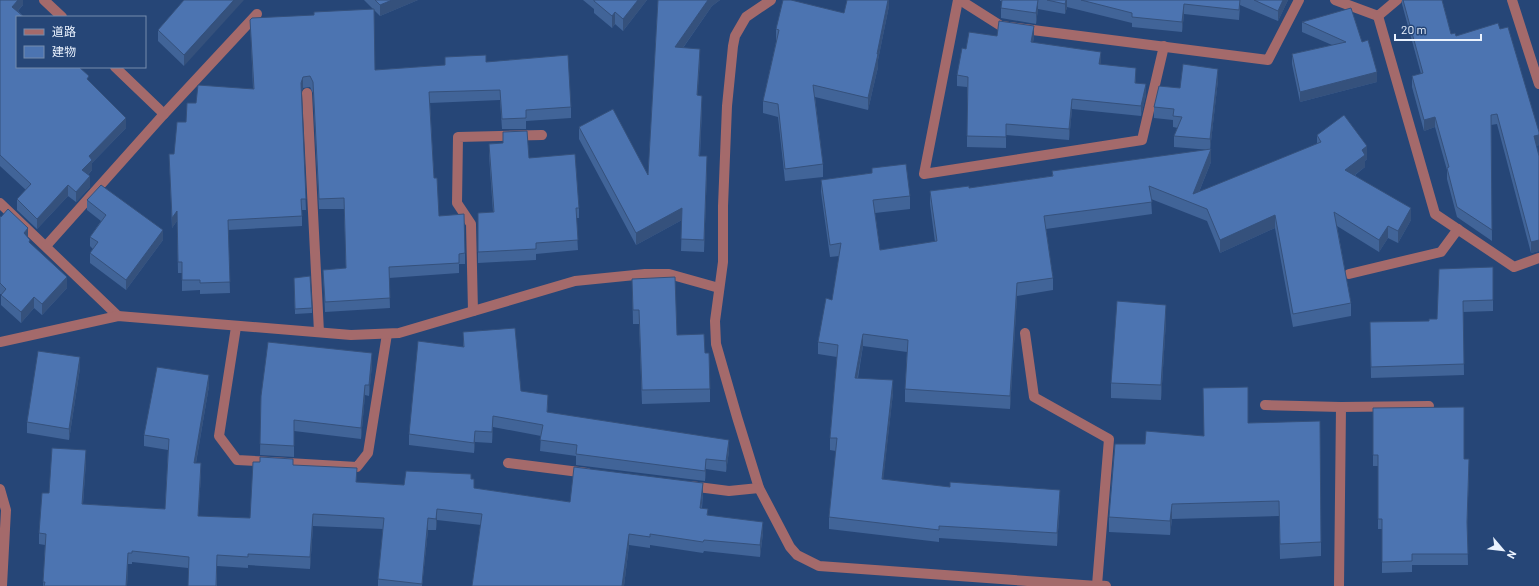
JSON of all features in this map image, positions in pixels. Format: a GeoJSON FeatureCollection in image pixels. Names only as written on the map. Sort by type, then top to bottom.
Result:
{"type":"FeatureCollection","features":[{"type":"Feature","properties":{"kind":"street"},"geometry":{"type":"LineString","coordinates":[[44,0],[61,16]]}},
{"type":"Feature","properties":{"kind":"street"},"geometry":{"type":"LineString","coordinates":[[772,0],[746,17],[735,36],[733,46],[727,106],[723,206],[723,262],[715,320],[716,344],[759,488],[790,547],[797,555],[819,566],[1100,586],[1109,440],[1034,398],[1025,333]]}},
{"type":"Feature","properties":{"kind":"street"},"geometry":{"type":"LineString","coordinates":[[1164,46],[1142,140],[924,174],[959,0],[1001,26],[1164,46],[1268,60],[1300,0]]}},
{"type":"Feature","properties":{"kind":"street"},"geometry":{"type":"LineString","coordinates":[[1335,0],[1378,16]]}},
{"type":"Feature","properties":{"kind":"street"},"geometry":{"type":"LineString","coordinates":[[1378,16],[1397,0]]}},
{"type":"Feature","properties":{"kind":"street"},"geometry":{"type":"LineString","coordinates":[[1512,0],[1539,84]]}},
{"type":"Feature","properties":{"kind":"street"},"geometry":{"type":"LineString","coordinates":[[46,246],[164,114],[257,14]]}},
{"type":"Feature","properties":{"kind":"street"},"geometry":{"type":"LineString","coordinates":[[1378,16],[1435,214],[1514,267],[1539,258]]}},
{"type":"Feature","properties":{"kind":"street"},"geometry":{"type":"LineString","coordinates":[[116,68],[164,114]]}},
{"type":"Feature","properties":{"kind":"street"},"geometry":{"type":"LineString","coordinates":[[307,93],[319,332]]}},
{"type":"Feature","properties":{"kind":"street"},"geometry":{"type":"LineString","coordinates":[[473,312],[471,224],[456,203],[458,137],[542,135]]}},
{"type":"Feature","properties":{"kind":"street"},"geometry":{"type":"LineString","coordinates":[[0,203],[118,316]]}},
{"type":"Feature","properties":{"kind":"street"},"geometry":{"type":"LineString","coordinates":[[1349,274],[1441,252],[1458,229]]}},
{"type":"Feature","properties":{"kind":"street"},"geometry":{"type":"LineString","coordinates":[[0,342],[118,316],[351,335],[387,334],[399,333],[575,281],[617,276],[669,274],[719,288]]}},
{"type":"Feature","properties":{"kind":"street"},"geometry":{"type":"LineString","coordinates":[[236,326],[219,436],[237,460],[356,467],[368,453],[387,334]]}},
{"type":"Feature","properties":{"kind":"street"},"geometry":{"type":"LineString","coordinates":[[1265,405],[1341,407],[1429,406]]}},
{"type":"Feature","properties":{"kind":"street"},"geometry":{"type":"LineString","coordinates":[[1339,586],[1341,407]]}},
{"type":"Feature","properties":{"kind":"street"},"geometry":{"type":"LineString","coordinates":[[508,463],[595,474]]}},
{"type":"Feature","properties":{"kind":"street"},"geometry":{"type":"LineString","coordinates":[[682,485],[729,491],[759,488]]}},
{"type":"Feature","properties":{"kind":"street"},"geometry":{"type":"LineString","coordinates":[[0,489],[6,510],[2,586]]}},
{"type":"Feature","properties":{"kind":"building"},"geometry":{"type":"Polygon","coordinates":[[[0,0],[18,0],[12,7],[23,16],[16,16],[16,68],[80,68],[89,76],[87,79],[126,118],[89,156],[92,160],[82,170],[90,176],[76,192],[68,185],[37,219],[17,199],[31,184],[0,155],[0,0]]]}},
{"type":"Feature","properties":{"kind":"building"},"geometry":{"type":"Polygon","coordinates":[[[184,0],[234,0],[184,55],[158,30],[184,0]]]}},
{"type":"Feature","properties":{"kind":"building"},"geometry":{"type":"Polygon","coordinates":[[[375,0],[392,0],[380,5],[375,0]]]}},
{"type":"Feature","properties":{"kind":"building"},"geometry":{"type":"Polygon","coordinates":[[[594,0],[638,0],[623,19],[615,12],[612,16],[594,0]]]}},
{"type":"Feature","properties":{"kind":"building"},"geometry":{"type":"Polygon","coordinates":[[[658,0],[708,0],[675,47],[700,49],[697,95],[702,96],[699,156],[707,156],[704,240],[681,239],[682,208],[636,233],[579,127],[613,109],[648,175],[658,0]]]}},
{"type":"Feature","properties":{"kind":"building"},"geometry":{"type":"Polygon","coordinates":[[[783,0],[791,0],[844,13],[847,0],[888,0],[868,98],[813,85],[823,164],[785,169],[778,104],[763,101],[779,30],[776,29],[783,0]]]}},
{"type":"Feature","properties":{"kind":"building"},"geometry":{"type":"Polygon","coordinates":[[[1002,0],[1038,0],[1036,13],[1001,8],[1002,0]]]}},
{"type":"Feature","properties":{"kind":"building"},"geometry":{"type":"Polygon","coordinates":[[[1047,0],[1066,0],[1065,4],[1047,0]]]}},
{"type":"Feature","properties":{"kind":"building"},"geometry":{"type":"Polygon","coordinates":[[[1081,0],[1240,0],[1239,10],[1184,4],[1182,22],[1132,17],[1132,13],[1081,0]]]}},
{"type":"Feature","properties":{"kind":"building"},"geometry":{"type":"Polygon","coordinates":[[[1254,0],[1283,0],[1278,11],[1254,0]]]}},
{"type":"Feature","properties":{"kind":"building"},"geometry":{"type":"Polygon","coordinates":[[[1403,0],[1442,0],[1451,34],[1455,33],[1456,36],[1498,23],[1500,29],[1508,27],[1539,132],[1539,135],[1534,136],[1539,156],[1539,240],[1531,242],[1497,114],[1491,115],[1492,230],[1457,207],[1447,168],[1449,167],[1435,117],[1424,120],[1412,76],[1423,73],[1403,0]]]}},
{"type":"Feature","properties":{"kind":"building"},"geometry":{"type":"Polygon","coordinates":[[[1351,8],[1362,42],[1368,40],[1377,72],[1300,92],[1292,54],[1346,42],[1302,22],[1351,8]]]}},
{"type":"Feature","properties":{"kind":"building"},"geometry":{"type":"Polygon","coordinates":[[[374,9],[375,70],[445,65],[445,57],[486,55],[486,62],[568,55],[571,107],[526,110],[526,118],[502,119],[500,90],[429,92],[434,178],[437,178],[439,216],[464,214],[465,253],[459,254],[459,263],[389,267],[390,298],[325,302],[323,270],[346,268],[344,198],[319,199],[313,82],[310,76],[303,77],[301,83],[306,199],[301,199],[302,216],[228,220],[230,282],[200,283],[200,280],[182,280],[182,262],[178,262],[177,211],[172,218],[169,154],[174,154],[177,122],[186,122],[187,103],[196,103],[198,85],[254,89],[250,20],[252,18],[314,15],[314,12],[374,9]]]}},
{"type":"Feature","properties":{"kind":"building"},"geometry":{"type":"Polygon","coordinates":[[[999,21],[1034,26],[1031,42],[1101,52],[1099,64],[1136,68],[1135,83],[1146,84],[1141,106],[1072,99],[1069,129],[1006,124],[1006,137],[967,136],[968,77],[957,75],[962,48],[966,49],[969,32],[997,36],[999,21]]]}},
{"type":"Feature","properties":{"kind":"building"},"geometry":{"type":"Polygon","coordinates":[[[1183,64],[1218,69],[1210,139],[1174,136],[1182,117],[1173,116],[1174,109],[1154,107],[1159,86],[1180,88],[1183,64]]]}},
{"type":"Feature","properties":{"kind":"building"},"geometry":{"type":"Polygon","coordinates":[[[1344,115],[1367,146],[1362,150],[1365,155],[1345,170],[1411,208],[1398,231],[1388,226],[1379,240],[1334,212],[1351,303],[1293,314],[1275,215],[1220,240],[1207,209],[1149,186],[1152,202],[1044,216],[1053,278],[1017,283],[1010,396],[905,389],[908,340],[863,334],[855,378],[893,380],[882,479],[950,487],[950,482],[1060,490],[1057,533],[939,526],[939,530],[829,517],[837,438],[830,438],[838,345],[818,342],[826,298],[832,300],[841,243],[830,245],[821,180],[872,173],[872,168],[906,164],[910,196],[873,200],[880,250],[937,241],[930,191],[969,186],[969,188],[1053,176],[1052,171],[1211,149],[1193,194],[1321,142],[1317,135],[1344,115]]]}},
{"type":"Feature","properties":{"kind":"building"},"geometry":{"type":"Polygon","coordinates":[[[527,131],[529,158],[575,154],[579,208],[576,208],[578,240],[536,243],[536,249],[478,252],[478,213],[494,212],[489,144],[503,143],[503,132],[527,131]]]}},
{"type":"Feature","properties":{"kind":"building"},"geometry":{"type":"Polygon","coordinates":[[[101,185],[163,230],[126,280],[90,253],[98,242],[90,237],[106,215],[87,200],[101,185]]]}},
{"type":"Feature","properties":{"kind":"building"},"geometry":{"type":"Polygon","coordinates":[[[8,209],[28,228],[24,233],[30,240],[29,242],[67,277],[42,304],[34,297],[21,312],[1,295],[6,289],[0,283],[0,216],[1,217],[8,209]]]}},
{"type":"Feature","properties":{"kind":"building"},"geometry":{"type":"Polygon","coordinates":[[[1493,267],[1493,300],[1463,301],[1464,364],[1371,367],[1370,322],[1429,321],[1429,319],[1437,319],[1439,269],[1493,267]]]}},
{"type":"Feature","properties":{"kind":"building"},"geometry":{"type":"Polygon","coordinates":[[[310,276],[312,308],[295,309],[294,278],[310,276]]]}},
{"type":"Feature","properties":{"kind":"building"},"geometry":{"type":"Polygon","coordinates":[[[675,277],[677,335],[704,334],[705,353],[709,353],[710,389],[642,390],[639,310],[633,310],[632,279],[675,277]]]}},
{"type":"Feature","properties":{"kind":"building"},"geometry":{"type":"Polygon","coordinates":[[[1117,301],[1166,305],[1161,385],[1111,383],[1117,301]]]}},
{"type":"Feature","properties":{"kind":"building"},"geometry":{"type":"Polygon","coordinates":[[[515,328],[521,391],[548,395],[547,412],[729,440],[726,461],[706,459],[705,471],[576,454],[577,445],[540,440],[543,425],[493,416],[492,432],[475,431],[474,443],[409,434],[418,341],[464,347],[463,332],[515,328]]]}},
{"type":"Feature","properties":{"kind":"building"},"geometry":{"type":"Polygon","coordinates":[[[268,342],[372,353],[369,385],[365,385],[361,428],[294,420],[294,446],[260,444],[261,396],[268,342]]]}},
{"type":"Feature","properties":{"kind":"building"},"geometry":{"type":"Polygon","coordinates":[[[38,351],[80,357],[69,429],[27,422],[38,351]]]}},
{"type":"Feature","properties":{"kind":"building"},"geometry":{"type":"Polygon","coordinates":[[[157,367],[209,375],[194,463],[201,463],[198,516],[250,518],[253,462],[260,462],[260,457],[293,459],[293,465],[357,468],[356,482],[404,485],[406,471],[471,474],[471,479],[474,479],[474,488],[570,502],[574,467],[703,483],[700,508],[708,509],[707,515],[763,522],[760,545],[704,540],[703,542],[650,534],[650,537],[629,534],[622,586],[472,586],[482,514],[437,509],[436,519],[428,518],[422,584],[378,579],[384,518],[313,514],[310,557],[248,554],[248,557],[217,555],[216,586],[188,586],[189,557],[132,551],[132,553],[128,553],[126,586],[44,586],[46,534],[39,533],[42,493],[49,493],[52,448],[86,450],[82,504],[165,509],[169,439],[144,435],[157,367]]]}},
{"type":"Feature","properties":{"kind":"building"},"geometry":{"type":"Polygon","coordinates":[[[1248,387],[1248,423],[1320,421],[1321,542],[1280,544],[1279,501],[1172,504],[1170,521],[1109,517],[1115,444],[1145,444],[1146,431],[1204,436],[1203,388],[1248,387]]]}},
{"type":"Feature","properties":{"kind":"building"},"geometry":{"type":"Polygon","coordinates":[[[1464,407],[1464,459],[1469,459],[1467,522],[1468,554],[1412,554],[1412,561],[1382,562],[1382,519],[1378,519],[1378,455],[1373,455],[1373,408],[1464,407]]]}}]}
